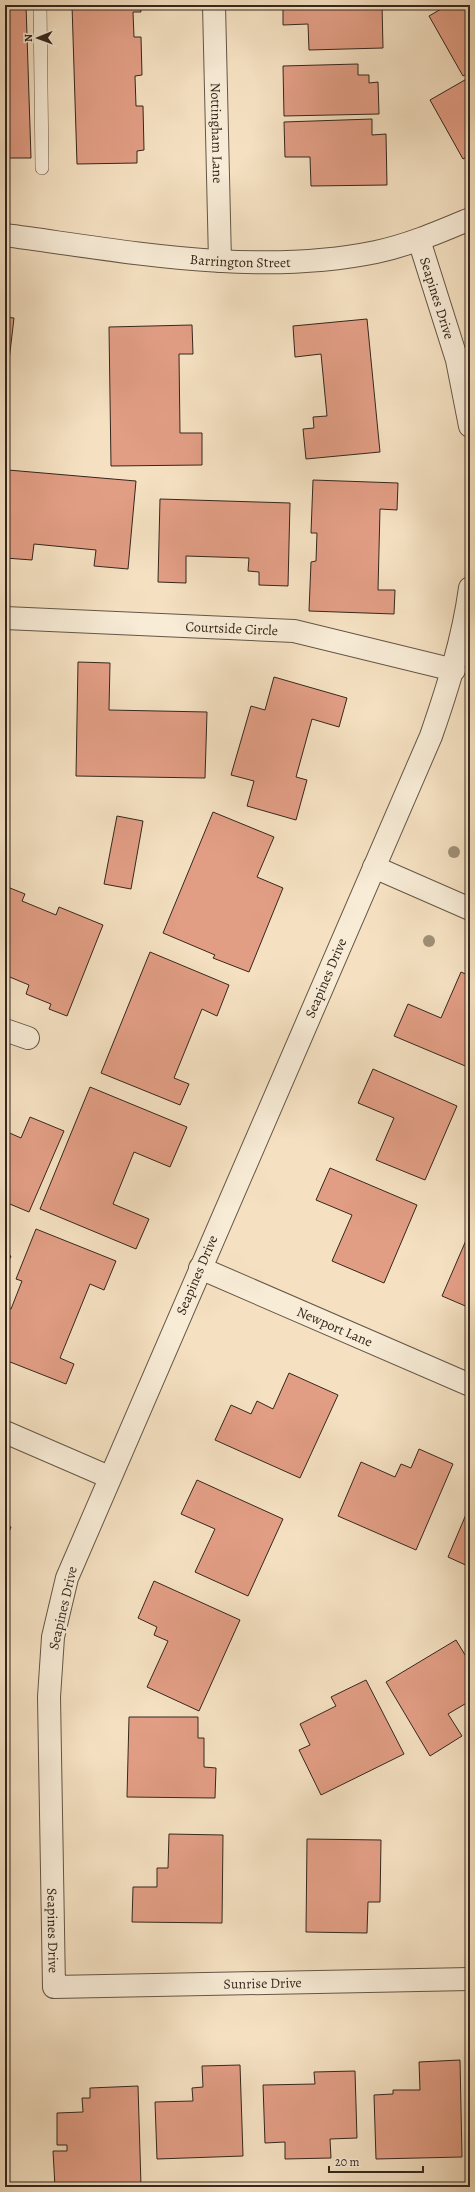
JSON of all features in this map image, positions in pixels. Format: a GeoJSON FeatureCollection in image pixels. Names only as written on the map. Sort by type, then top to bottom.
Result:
{"type":"FeatureCollection","features":[{"type":"Feature","properties":{"kind":"street","name":"Nottingham Lane"},"geometry":{"type":"LineString","coordinates":[[214,5],[220,261]]}},
{"type":"Feature","properties":{"kind":"street","name":"Barrington Street"},"geometry":{"type":"LineString","coordinates":[[5,235],[183,258],[220,261],[309,261],[375,252],[419,240],[470,219]]}},
{"type":"Feature","properties":{"kind":"street","name":"Seapines Drive"},"geometry":{"type":"LineString","coordinates":[[419,240],[457,360],[470,426]]}},
{"type":"Feature","properties":{"kind":"street","name":"Seapines Drive"},"geometry":{"type":"LineString","coordinates":[[54,1987],[49,1697],[53,1637],[67,1578],[431,736],[454,670],[466,617],[470,588]]}},
{"type":"Feature","properties":{"kind":"street","name":"Courtside Circle"},"geometry":{"type":"LineString","coordinates":[[5,618],[294,630],[454,670]]}},
{"type":"Feature","properties":{"kind":"street"},"geometry":{"type":"LineString","coordinates":[[374,867],[470,909]]}},
{"type":"Feature","properties":{"kind":"street"},"geometry":{"type":"LineString","coordinates":[[5,1030],[28,1038]]}},
{"type":"Feature","properties":{"kind":"street","name":"Newport Lane"},"geometry":{"type":"LineString","coordinates":[[200,1268],[470,1385]]}},
{"type":"Feature","properties":{"kind":"street"},"geometry":{"type":"LineString","coordinates":[[5,1432],[109,1478]]}},
{"type":"Feature","properties":{"kind":"street","name":"Sunrise Drive"},"geometry":{"type":"LineString","coordinates":[[54,1987],[470,1980]]}},
{"type":"Feature","properties":{"kind":"lane"},"geometry":{"type":"LineString","coordinates":[[40,5],[42,168]]}},
{"type":"Feature","properties":{"kind":"building"},"geometry":{"type":"Polygon","coordinates":[[[5,5],[26,5],[31,158],[5,158],[5,5]]]}},
{"type":"Feature","properties":{"kind":"building"},"geometry":{"type":"Polygon","coordinates":[[[72,5],[140,5],[141,12],[133,12],[134,37],[141,37],[142,75],[135,76],[136,106],[143,106],[144,150],[137,151],[137,163],[77,164],[72,5]]]}},
{"type":"Feature","properties":{"kind":"building"},"geometry":{"type":"Polygon","coordinates":[[[283,5],[382,5],[383,48],[309,50],[308,24],[283,25],[283,5]]]}},
{"type":"Feature","properties":{"kind":"building"},"geometry":{"type":"Polygon","coordinates":[[[448,5],[470,5],[470,72],[463,76],[429,16],[448,5]]]}},
{"type":"Feature","properties":{"kind":"building"},"geometry":{"type":"Polygon","coordinates":[[[358,64],[358,75],[369,75],[369,83],[378,82],[379,114],[284,116],[283,66],[358,64]]]}},
{"type":"Feature","properties":{"kind":"building"},"geometry":{"type":"Polygon","coordinates":[[[470,77],[470,155],[463,159],[430,100],[470,77]]]}},
{"type":"Feature","properties":{"kind":"building"},"geometry":{"type":"Polygon","coordinates":[[[372,119],[372,135],[386,134],[387,185],[311,186],[310,157],[285,157],[284,122],[372,119]]]}},
{"type":"Feature","properties":{"kind":"building"},"geometry":{"type":"Polygon","coordinates":[[[5,317],[14,318],[5,395],[5,317]]]}},
{"type":"Feature","properties":{"kind":"building"},"geometry":{"type":"Polygon","coordinates":[[[367,319],[380,452],[306,459],[303,429],[314,428],[313,417],[327,416],[321,354],[295,357],[293,326],[367,319]]]}},
{"type":"Feature","properties":{"kind":"building"},"geometry":{"type":"Polygon","coordinates":[[[192,325],[193,354],[179,354],[180,433],[202,433],[202,465],[111,466],[109,327],[192,325]]]}},
{"type":"Feature","properties":{"kind":"building"},"geometry":{"type":"Polygon","coordinates":[[[8,470],[136,481],[128,569],[94,566],[96,550],[34,544],[32,560],[5,558],[5,502],[8,470]]]}},
{"type":"Feature","properties":{"kind":"building"},"geometry":{"type":"Polygon","coordinates":[[[313,480],[398,483],[397,510],[380,509],[378,590],[395,590],[394,614],[309,611],[311,562],[316,561],[317,533],[311,533],[313,480]]]}},
{"type":"Feature","properties":{"kind":"building"},"geometry":{"type":"Polygon","coordinates":[[[160,499],[290,503],[288,586],[259,585],[259,572],[248,571],[249,558],[186,556],[186,583],[158,582],[160,499]]]}},
{"type":"Feature","properties":{"kind":"building"},"geometry":{"type":"Polygon","coordinates":[[[78,662],[110,663],[109,710],[207,712],[205,778],[76,776],[78,662]]]}},
{"type":"Feature","properties":{"kind":"building"},"geometry":{"type":"Polygon","coordinates":[[[274,677],[347,698],[339,727],[312,719],[296,777],[307,780],[296,820],[247,806],[254,781],[231,775],[251,706],[265,710],[274,677]]]}},
{"type":"Feature","properties":{"kind":"building"},"geometry":{"type":"Polygon","coordinates":[[[213,812],[274,837],[257,877],[283,888],[249,972],[213,958],[215,955],[163,933],[213,812]]]}},
{"type":"Feature","properties":{"kind":"building"},"geometry":{"type":"Polygon","coordinates":[[[117,816],[143,821],[131,889],[104,884],[117,816]]]}},
{"type":"Feature","properties":{"kind":"building"},"geometry":{"type":"Polygon","coordinates":[[[5,886],[25,894],[22,901],[56,915],[59,907],[103,925],[67,1016],[49,1009],[51,1004],[26,994],[29,985],[5,975],[5,886]]]}},
{"type":"Feature","properties":{"kind":"building"},"geometry":{"type":"Polygon","coordinates":[[[150,952],[229,985],[217,1016],[202,1009],[174,1078],[189,1084],[180,1105],[101,1073],[150,952]]]}},
{"type":"Feature","properties":{"kind":"building"},"geometry":{"type":"Polygon","coordinates":[[[461,972],[470,976],[470,1068],[394,1036],[408,1004],[441,1018],[461,972]]]}},
{"type":"Feature","properties":{"kind":"building"},"geometry":{"type":"Polygon","coordinates":[[[373,1069],[457,1106],[425,1180],[376,1160],[394,1118],[358,1103],[373,1069]]]}},
{"type":"Feature","properties":{"kind":"building"},"geometry":{"type":"Polygon","coordinates":[[[90,1087],[187,1127],[170,1167],[134,1152],[113,1204],[149,1219],[136,1249],[40,1209],[90,1087]]]}},
{"type":"Feature","properties":{"kind":"building"},"geometry":{"type":"Polygon","coordinates":[[[30,1117],[64,1131],[29,1212],[5,1202],[5,1131],[21,1138],[30,1117]]]}},
{"type":"Feature","properties":{"kind":"building"},"geometry":{"type":"Polygon","coordinates":[[[330,1168],[417,1205],[384,1283],[332,1261],[352,1215],[316,1200],[330,1168]]]}},
{"type":"Feature","properties":{"kind":"building"},"geometry":{"type":"Polygon","coordinates":[[[36,1229],[116,1261],[104,1290],[90,1284],[60,1358],[74,1364],[66,1384],[5,1360],[5,1307],[11,1309],[22,1281],[16,1279],[36,1229]]]}},
{"type":"Feature","properties":{"kind":"building"},"geometry":{"type":"Polygon","coordinates":[[[470,1231],[470,1308],[442,1296],[470,1231]]]}},
{"type":"Feature","properties":{"kind":"building"},"geometry":{"type":"Polygon","coordinates":[[[5,1254],[11,1256],[5,1269],[5,1254]]]}},
{"type":"Feature","properties":{"kind":"building"},"geometry":{"type":"Polygon","coordinates":[[[289,1373],[338,1395],[300,1478],[215,1440],[231,1405],[251,1414],[257,1401],[273,1409],[289,1373]]]}},
{"type":"Feature","properties":{"kind":"building"},"geometry":{"type":"Polygon","coordinates":[[[419,1449],[453,1464],[416,1550],[338,1516],[361,1462],[395,1477],[401,1464],[411,1468],[419,1449]]]}},
{"type":"Feature","properties":{"kind":"building"},"geometry":{"type":"Polygon","coordinates":[[[197,1480],[283,1519],[248,1596],[195,1572],[215,1529],[181,1514],[197,1480]]]}},
{"type":"Feature","properties":{"kind":"building"},"geometry":{"type":"Polygon","coordinates":[[[470,1505],[470,1567],[448,1557],[470,1505]]]}},
{"type":"Feature","properties":{"kind":"building"},"geometry":{"type":"Polygon","coordinates":[[[5,1524],[11,1527],[5,1542],[5,1524]]]}},
{"type":"Feature","properties":{"kind":"building"},"geometry":{"type":"Polygon","coordinates":[[[154,1581],[240,1620],[199,1711],[147,1687],[168,1641],[154,1635],[157,1627],[138,1618],[154,1581]]]}},
{"type":"Feature","properties":{"kind":"building"},"geometry":{"type":"Polygon","coordinates":[[[456,1640],[470,1663],[470,1701],[448,1714],[462,1736],[430,1756],[386,1682],[456,1640]]]}},
{"type":"Feature","properties":{"kind":"building"},"geometry":{"type":"Polygon","coordinates":[[[366,1680],[404,1754],[321,1795],[299,1750],[310,1745],[300,1724],[336,1706],[331,1697],[366,1680]]]}},
{"type":"Feature","properties":{"kind":"building"},"geometry":{"type":"Polygon","coordinates":[[[129,1717],[198,1717],[198,1738],[204,1738],[204,1767],[216,1768],[215,1798],[127,1797],[129,1717]]]}},
{"type":"Feature","properties":{"kind":"building"},"geometry":{"type":"Polygon","coordinates":[[[169,1834],[223,1835],[222,1923],[132,1922],[133,1887],[157,1887],[157,1868],[168,1868],[169,1834]]]}},
{"type":"Feature","properties":{"kind":"building"},"geometry":{"type":"Polygon","coordinates":[[[307,1839],[381,1840],[380,1902],[368,1902],[367,1933],[306,1932],[307,1839]]]}},
{"type":"Feature","properties":{"kind":"building"},"geometry":{"type":"Polygon","coordinates":[[[460,2060],[462,2157],[376,2159],[374,2095],[393,2094],[393,2090],[420,2090],[419,2062],[460,2060]]]}},
{"type":"Feature","properties":{"kind":"building"},"geometry":{"type":"Polygon","coordinates":[[[240,2065],[243,2156],[157,2159],[155,2102],[193,2101],[192,2088],[203,2087],[202,2066],[240,2065]]]}},
{"type":"Feature","properties":{"kind":"building"},"geometry":{"type":"Polygon","coordinates":[[[355,2071],[357,2138],[330,2139],[331,2158],[285,2159],[285,2142],[265,2143],[263,2085],[315,2084],[314,2072],[355,2071]]]}},
{"type":"Feature","properties":{"kind":"building"},"geometry":{"type":"Polygon","coordinates":[[[138,2086],[141,2186],[55,2187],[53,2151],[67,2151],[67,2145],[57,2145],[57,2113],[83,2112],[82,2098],[90,2098],[90,2088],[138,2086]]]}}]}
